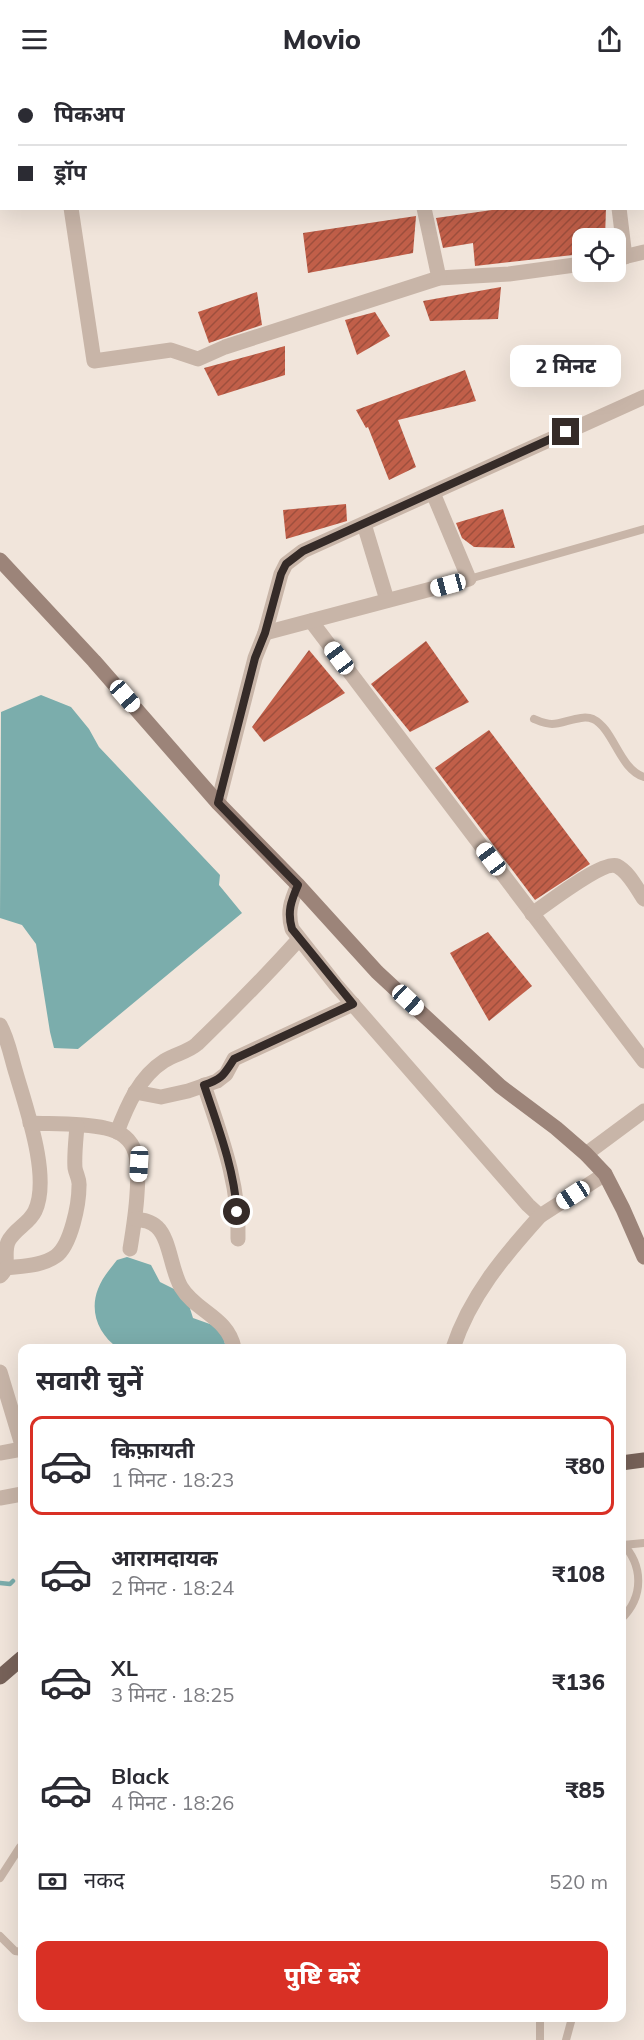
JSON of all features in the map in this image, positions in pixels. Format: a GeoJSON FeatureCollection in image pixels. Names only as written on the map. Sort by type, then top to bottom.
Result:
{"type":"FeatureCollection","features":[{"type":"Feature","properties":{"kind":"main road"},"geometry":{"type":"LineString","coordinates":[[0,560],[94,661],[218,803],[298,885],[377,972],[500,1086],[556,1128],[605,1174],[644,1257]]}},
{"type":"Feature","properties":{"kind":"main road"},"geometry":{"type":"LineString","coordinates":[[626,1462],[644,1460]]}},
{"type":"Feature","properties":{"kind":"main road"},"geometry":{"type":"LineString","coordinates":[[0,1677],[18,1661]]}},
{"type":"Feature","properties":{"kind":"street"},"geometry":{"type":"LineString","coordinates":[[71,210],[94,361],[171,350],[198,359],[225,347],[439,278],[509,274],[572,265]]}},
{"type":"Feature","properties":{"kind":"street"},"geometry":{"type":"LineString","coordinates":[[423,210],[439,278]]}},
{"type":"Feature","properties":{"kind":"street"},"geometry":{"type":"LineString","coordinates":[[619,210],[619,228]]}},
{"type":"Feature","properties":{"kind":"street"},"geometry":{"type":"LineString","coordinates":[[626,256],[644,252]]}},
{"type":"Feature","properties":{"kind":"street"},"geometry":{"type":"LineString","coordinates":[[218,803],[255,658],[286,564],[303,551],[644,397]]}},
{"type":"Feature","properties":{"kind":"street"},"geometry":{"type":"LineString","coordinates":[[265,633],[469,579],[433,493]]}},
{"type":"Feature","properties":{"kind":"street"},"geometry":{"type":"LineString","coordinates":[[364,524],[387,600]]}},
{"type":"Feature","properties":{"kind":"street"},"geometry":{"type":"LineString","coordinates":[[311,621],[644,1061]]}},
{"type":"Feature","properties":{"kind":"street"},"geometry":{"type":"LineString","coordinates":[[532,914],[597,870],[611,865],[623,870],[644,899]]}},
{"type":"Feature","properties":{"kind":"street"},"geometry":{"type":"LineString","coordinates":[[298,885],[290,904],[289,918],[292,929],[299,939],[353,1004],[540,1216]]}},
{"type":"Feature","properties":{"kind":"street"},"geometry":{"type":"LineString","coordinates":[[117,1132],[127,1107],[142,1082],[163,1062],[195,1045],[299,939]]}},
{"type":"Feature","properties":{"kind":"street"},"geometry":{"type":"LineString","coordinates":[[135,1092],[169,1096],[217,1081],[226,1074],[234,1059],[353,1004]]}},
{"type":"Feature","properties":{"kind":"street"},"geometry":{"type":"LineString","coordinates":[[0,1024],[39,1161],[38,1200],[35,1212],[10,1239],[3,1272],[45,1262],[57,1255],[65,1245],[79,1192],[79,1179],[75,1166],[77,1126]]}},
{"type":"Feature","properties":{"kind":"street"},"geometry":{"type":"LineString","coordinates":[[204,1085],[225,1147],[232,1178],[236,1199],[238,1239]]}},
{"type":"Feature","properties":{"kind":"street"},"geometry":{"type":"LineString","coordinates":[[586,1154],[644,1111]]}},
{"type":"Feature","properties":{"kind":"street"},"geometry":{"type":"LineString","coordinates":[[30,1123],[105,1128],[127,1138],[139,1164],[135,1219],[130,1249]]}},
{"type":"Feature","properties":{"kind":"street"},"geometry":{"type":"LineString","coordinates":[[454,1344],[459,1330],[498,1263],[540,1216],[605,1174]]}},
{"type":"Feature","properties":{"kind":"street"},"geometry":{"type":"LineString","coordinates":[[135,1219],[158,1227],[180,1285],[187,1295],[226,1327],[234,1344]]}},
{"type":"Feature","properties":{"kind":"street"},"geometry":{"type":"LineString","coordinates":[[0,1372],[7,1412],[18,1438]]}},
{"type":"Feature","properties":{"kind":"street"},"geometry":{"type":"LineString","coordinates":[[0,1453],[18,1448]]}},
{"type":"Feature","properties":{"kind":"street"},"geometry":{"type":"LineString","coordinates":[[0,1498],[18,1495]]}},
{"type":"Feature","properties":{"kind":"lane"},"geometry":{"type":"LineString","coordinates":[[469,579],[644,529]]}},
{"type":"Feature","properties":{"kind":"lane"},"geometry":{"type":"LineString","coordinates":[[534,719],[551,724],[586,718],[593,719],[606,732],[635,774],[644,777]]}},
{"type":"Feature","properties":{"kind":"lane"},"geometry":{"type":"LineString","coordinates":[[626,1544],[644,1543]]}},
{"type":"Feature","properties":{"kind":"lane"},"geometry":{"type":"LineString","coordinates":[[626,1548],[634,1555],[643,1581],[633,1608],[626,1614]]}},
{"type":"Feature","properties":{"kind":"lane"},"geometry":{"type":"LineString","coordinates":[[0,1878],[18,1850]]}},
{"type":"Feature","properties":{"kind":"lane"},"geometry":{"type":"LineString","coordinates":[[0,1936],[18,1951]]}},
{"type":"Feature","properties":{"kind":"lane"},"geometry":{"type":"LineString","coordinates":[[540,2022],[540,2040]]}},
{"type":"Feature","properties":{"kind":"lane"},"geometry":{"type":"LineString","coordinates":[[566,2040],[571,2022]]}},
{"type":"Feature","properties":{"kind":"water"},"geometry":{"type":"Polygon","coordinates":[[[41,695],[71,707],[89,729],[99,747],[220,875],[219,885],[242,913],[78,1049],[54,1048],[36,944],[22,925],[0,918],[1,712],[41,695]]]}},
{"type":"Feature","properties":{"kind":"water"},"geometry":{"type":"Polygon","coordinates":[[[127,1257],[151,1265],[160,1282],[187,1299],[193,1318],[221,1328],[225,1344],[111,1343],[101,1330],[95,1314],[95,1298],[102,1281],[117,1260],[127,1257]]]}},
{"type":"Feature","properties":{"kind":"building"},"geometry":{"type":"Polygon","coordinates":[[[492,210],[606,210],[605,228],[572,228],[572,255],[475,266],[473,243],[443,248],[436,218],[492,210]]]}},
{"type":"Feature","properties":{"kind":"building"},"geometry":{"type":"Polygon","coordinates":[[[416,216],[413,253],[308,273],[303,233],[416,216]]]}},
{"type":"Feature","properties":{"kind":"building"},"geometry":{"type":"Polygon","coordinates":[[[501,287],[498,319],[430,321],[423,301],[501,287]]]}},
{"type":"Feature","properties":{"kind":"building"},"geometry":{"type":"Polygon","coordinates":[[[257,292],[262,325],[209,343],[198,312],[257,292]]]}},
{"type":"Feature","properties":{"kind":"building"},"geometry":{"type":"Polygon","coordinates":[[[375,312],[390,336],[357,355],[345,320],[375,312]]]}},
{"type":"Feature","properties":{"kind":"building"},"geometry":{"type":"Polygon","coordinates":[[[285,346],[285,375],[218,396],[204,368],[285,346]]]}},
{"type":"Feature","properties":{"kind":"building"},"geometry":{"type":"Polygon","coordinates":[[[465,370],[476,401],[398,420],[416,467],[389,480],[368,427],[366,428],[356,410],[465,370]]]}},
{"type":"Feature","properties":{"kind":"building"},"geometry":{"type":"Polygon","coordinates":[[[346,504],[347,521],[286,539],[283,510],[346,504]]]}},
{"type":"Feature","properties":{"kind":"building"},"geometry":{"type":"Polygon","coordinates":[[[503,509],[515,548],[474,547],[462,538],[456,523],[503,509]]]}},
{"type":"Feature","properties":{"kind":"building"},"geometry":{"type":"Polygon","coordinates":[[[426,641],[469,702],[410,732],[371,684],[426,641]]]}},
{"type":"Feature","properties":{"kind":"building"},"geometry":{"type":"Polygon","coordinates":[[[309,650],[345,693],[264,742],[252,727],[309,650]]]}},
{"type":"Feature","properties":{"kind":"building"},"geometry":{"type":"Polygon","coordinates":[[[489,730],[590,864],[535,900],[435,768],[489,730]]]}},
{"type":"Feature","properties":{"kind":"building"},"geometry":{"type":"Polygon","coordinates":[[[488,932],[532,986],[489,1021],[450,953],[488,932]]]}},
{"type":"Feature","properties":{"kind":"waterway"},"geometry":{"type":"LineString","coordinates":[[0,1583],[10,1584],[13,1581]]}},
{"type":"Feature","properties":{"kind":"route"},"geometry":{"type":"LineString","coordinates":[[237,1212],[225,1147],[204,1085],[217,1081],[226,1074],[234,1059],[353,1004],[292,929],[289,918],[290,904],[298,885],[218,803],[255,658],[265,633],[281,574],[286,564],[303,551],[566,432]]}}]}
